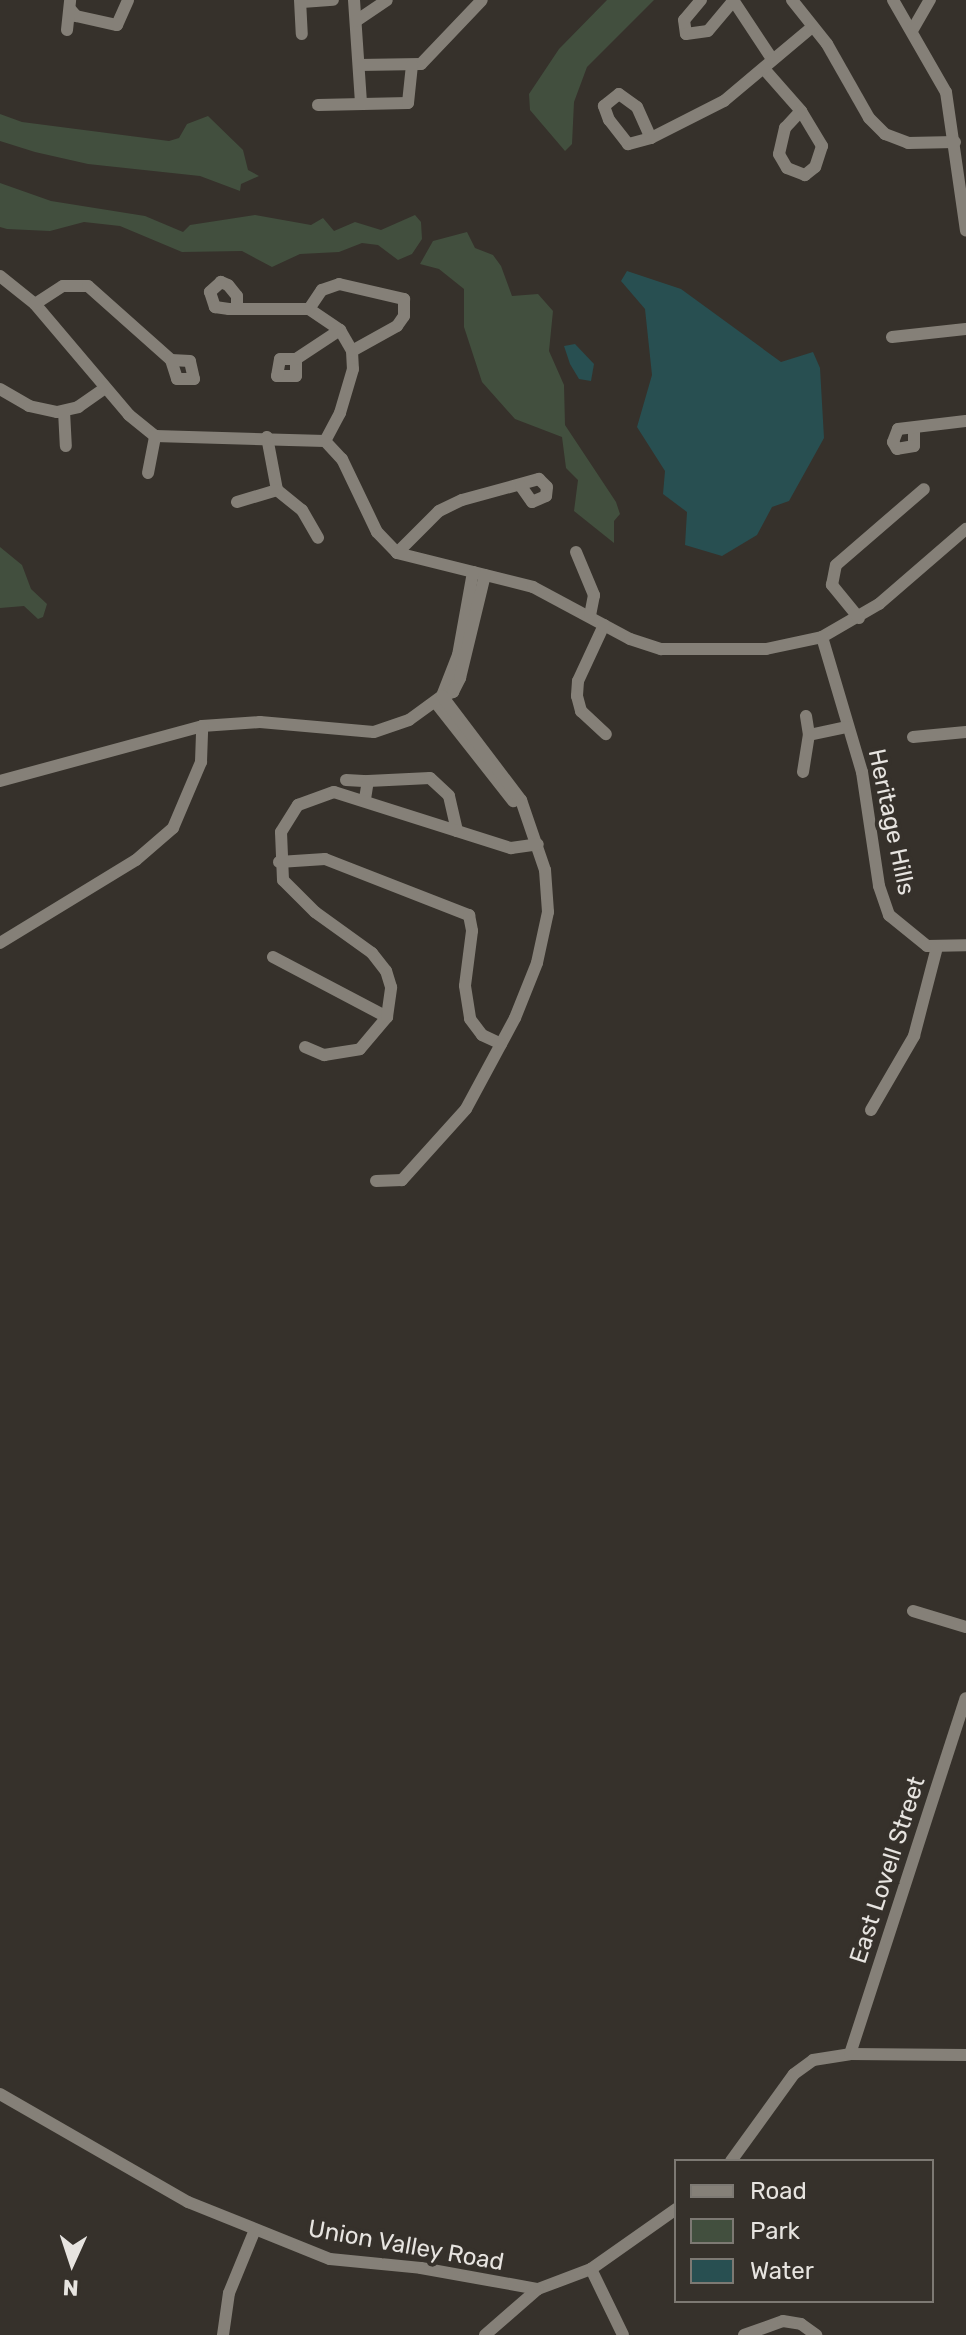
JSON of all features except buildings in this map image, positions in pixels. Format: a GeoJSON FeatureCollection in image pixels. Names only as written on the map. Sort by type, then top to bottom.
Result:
{"type":"FeatureCollection","features":[{"type":"Feature","properties":{"kind":"street"},"geometry":{"type":"LineString","coordinates":[[70,5],[76,16],[117,25],[128,0]]}},
{"type":"Feature","properties":{"kind":"street"},"geometry":{"type":"LineString","coordinates":[[302,34],[301,1],[333,0]]}},
{"type":"Feature","properties":{"kind":"street"},"geometry":{"type":"LineString","coordinates":[[354,0],[361,103]]}},
{"type":"Feature","properties":{"kind":"street"},"geometry":{"type":"LineString","coordinates":[[356,21],[387,0]]}},
{"type":"Feature","properties":{"kind":"street"},"geometry":{"type":"LineString","coordinates":[[359,65],[412,65],[441,48],[482,0]]}},
{"type":"Feature","properties":{"kind":"street"},"geometry":{"type":"LineString","coordinates":[[701,0],[684,20],[686,34],[708,31],[735,2],[769,65],[801,111],[822,146],[815,167],[805,175],[787,168],[779,154],[785,128],[801,111]]}},
{"type":"Feature","properties":{"kind":"street"},"geometry":{"type":"LineString","coordinates":[[792,0],[885,134],[908,143],[955,142]]}},
{"type":"Feature","properties":{"kind":"street"},"geometry":{"type":"LineString","coordinates":[[893,0],[913,29],[946,92],[966,231]]}},
{"type":"Feature","properties":{"kind":"street"},"geometry":{"type":"LineString","coordinates":[[913,29],[930,0]]}},
{"type":"Feature","properties":{"kind":"street"},"geometry":{"type":"LineString","coordinates":[[67,30],[70,5]]}},
{"type":"Feature","properties":{"kind":"street"},"geometry":{"type":"LineString","coordinates":[[651,138],[724,101],[811,28]]}},
{"type":"Feature","properties":{"kind":"street"},"geometry":{"type":"LineString","coordinates":[[318,105],[408,103],[412,65]]}},
{"type":"Feature","properties":{"kind":"street"},"geometry":{"type":"LineString","coordinates":[[0,276],[35,304],[105,388],[155,436],[325,441],[342,459],[377,532],[397,553],[553,595],[645,645],[680,652],[766,649],[822,637],[859,618],[966,529]]}},
{"type":"Feature","properties":{"kind":"street"},"geometry":{"type":"LineString","coordinates":[[309,309],[322,290],[339,284],[404,299],[404,316],[397,326],[352,351]]}},
{"type":"Feature","properties":{"kind":"street"},"geometry":{"type":"LineString","coordinates":[[35,304],[63,286],[88,286],[171,360]]}},
{"type":"Feature","properties":{"kind":"street"},"geometry":{"type":"LineString","coordinates":[[237,309],[309,309],[340,330],[352,351],[351,383],[325,441]]}},
{"type":"Feature","properties":{"kind":"street"},"geometry":{"type":"LineString","coordinates":[[892,337],[966,329]]}},
{"type":"Feature","properties":{"kind":"street"},"geometry":{"type":"LineString","coordinates":[[296,359],[340,330]]}},
{"type":"Feature","properties":{"kind":"street"},"geometry":{"type":"LineString","coordinates":[[0,389],[29,406],[64,411],[105,388]]}},
{"type":"Feature","properties":{"kind":"street"},"geometry":{"type":"LineString","coordinates":[[64,411],[66,446]]}},
{"type":"Feature","properties":{"kind":"street"},"geometry":{"type":"LineString","coordinates":[[914,428],[966,421]]}},
{"type":"Feature","properties":{"kind":"street"},"geometry":{"type":"LineString","coordinates":[[148,473],[155,436]]}},
{"type":"Feature","properties":{"kind":"street"},"geometry":{"type":"LineString","coordinates":[[267,437],[277,490],[302,510],[318,538]]}},
{"type":"Feature","properties":{"kind":"street"},"geometry":{"type":"LineString","coordinates":[[397,553],[439,511],[481,494],[521,486]]}},
{"type":"Feature","properties":{"kind":"street"},"geometry":{"type":"LineString","coordinates":[[859,618],[832,585],[836,565],[924,489]]}},
{"type":"Feature","properties":{"kind":"street"},"geometry":{"type":"LineString","coordinates":[[237,502],[277,490]]}},
{"type":"Feature","properties":{"kind":"street"},"geometry":{"type":"LineString","coordinates":[[576,552],[594,595],[590,616]]}},
{"type":"Feature","properties":{"kind":"street"},"geometry":{"type":"LineString","coordinates":[[0,781],[202,726],[260,722],[374,732],[409,720],[439,700],[458,655],[479,574]]}},
{"type":"Feature","properties":{"kind":"street"},"geometry":{"type":"LineString","coordinates":[[604,625],[578,681],[577,696],[581,711],[606,734]]}},
{"type":"Feature","properties":{"kind":"street","name":"Heritage Hills"},"geometry":{"type":"LineString","coordinates":[[822,637],[869,802],[882,901],[898,927],[937,947]]}},
{"type":"Feature","properties":{"kind":"street"},"geometry":{"type":"LineString","coordinates":[[376,1181],[402,1180],[444,1137],[466,1109],[501,1044],[543,943],[548,884],[538,844],[521,807],[439,700]]}},
{"type":"Feature","properties":{"kind":"street"},"geometry":{"type":"LineString","coordinates":[[803,772],[809,735],[806,716]]}},
{"type":"Feature","properties":{"kind":"street"},"geometry":{"type":"LineString","coordinates":[[1,940],[136,860],[173,828],[201,762],[202,726]]}},
{"type":"Feature","properties":{"kind":"street","name":"Heritage Hills"},"geometry":{"type":"LineString","coordinates":[[809,735],[847,727]]}},
{"type":"Feature","properties":{"kind":"street"},"geometry":{"type":"LineString","coordinates":[[913,737],[966,732]]}},
{"type":"Feature","properties":{"kind":"street"},"geometry":{"type":"LineString","coordinates":[[346,780],[437,781],[455,811],[457,831]]}},
{"type":"Feature","properties":{"kind":"street"},"geometry":{"type":"LineString","coordinates":[[365,799],[368,781]]}},
{"type":"Feature","properties":{"kind":"street"},"geometry":{"type":"LineString","coordinates":[[305,1047],[324,1055],[347,1054],[369,1042],[387,1017],[391,987],[386,971],[372,953],[290,890],[279,862],[281,832],[298,805],[334,792],[365,799],[518,850],[538,844]]}},
{"type":"Feature","properties":{"kind":"street"},"geometry":{"type":"LineString","coordinates":[[279,862],[325,859],[469,915],[472,931],[465,999],[473,1025],[501,1044]]}},
{"type":"Feature","properties":{"kind":"street"},"geometry":{"type":"LineString","coordinates":[[871,1110],[914,1036],[937,947],[966,945]]}},
{"type":"Feature","properties":{"kind":"street"},"geometry":{"type":"LineString","coordinates":[[273,957],[387,1017]]}},
{"type":"Feature","properties":{"kind":"street"},"geometry":{"type":"LineString","coordinates":[[913,1611],[966,1627]]}},
{"type":"Feature","properties":{"kind":"street","name":"East Lovell Street"},"geometry":{"type":"LineString","coordinates":[[850,2054],[966,1698]]}},
{"type":"Feature","properties":{"kind":"street"},"geometry":{"type":"LineString","coordinates":[[733,2159],[805,2064],[850,2054],[966,2055]]}},
{"type":"Feature","properties":{"kind":"street","name":"Union Valley Road"},"geometry":{"type":"LineString","coordinates":[[0,2094],[188,2202],[254,2232],[330,2259],[421,2268],[538,2289]]}},
{"type":"Feature","properties":{"kind":"street"},"geometry":{"type":"LineString","coordinates":[[485,2335],[538,2289],[591,2269],[674,2210]]}},
{"type":"Feature","properties":{"kind":"street"},"geometry":{"type":"LineString","coordinates":[[223,2335],[229,2293],[254,2232]]}},
{"type":"Feature","properties":{"kind":"street"},"geometry":{"type":"LineString","coordinates":[[591,2269],[623,2335]]}},
{"type":"Feature","properties":{"kind":"street"},"geometry":{"type":"LineString","coordinates":[[744,2335],[783,2321],[801,2324],[816,2335]]}},
{"type":"Feature","properties":{"kind":"green space"},"geometry":{"type":"Polygon","coordinates":[[[607,0],[654,0],[587,67],[574,102],[572,144],[565,151],[530,110],[529,94],[559,49],[607,0]]]}},
{"type":"Feature","properties":{"kind":"green space"},"geometry":{"type":"Polygon","coordinates":[[[0,114],[22,122],[169,141],[179,138],[187,124],[208,116],[243,150],[248,170],[259,176],[241,184],[240,191],[200,176],[88,164],[35,152],[0,141],[0,114]]]}},
{"type":"Feature","properties":{"kind":"green space"},"geometry":{"type":"Polygon","coordinates":[[[0,183],[51,201],[145,216],[183,232],[190,225],[255,215],[311,225],[323,218],[334,231],[355,222],[381,230],[415,215],[421,222],[422,239],[412,254],[398,260],[378,245],[362,243],[339,252],[300,254],[272,267],[242,251],[182,252],[120,226],[84,222],[50,231],[0,227],[0,183]]]}},
{"type":"Feature","properties":{"kind":"green space"},"geometry":{"type":"Polygon","coordinates":[[[467,232],[475,248],[493,255],[501,266],[512,296],[538,294],[553,311],[549,351],[564,385],[565,425],[616,502],[620,514],[614,521],[614,543],[574,511],[578,480],[566,468],[562,437],[515,419],[482,382],[464,327],[464,289],[439,269],[420,264],[433,241],[467,232]]]}},
{"type":"Feature","properties":{"kind":"green space"},"geometry":{"type":"Polygon","coordinates":[[[0,547],[22,565],[31,589],[47,604],[43,617],[38,619],[24,606],[0,608],[0,547]]]}},
{"type":"Feature","properties":{"kind":"water"},"geometry":{"type":"Polygon","coordinates":[[[627,271],[681,289],[781,362],[813,352],[820,368],[824,438],[789,501],[772,507],[757,535],[722,556],[685,545],[687,512],[663,494],[665,471],[637,427],[652,375],[645,309],[621,281],[627,271]]]}},
{"type":"Feature","properties":{"kind":"water"},"geometry":{"type":"Polygon","coordinates":[[[575,344],[594,364],[591,381],[579,379],[570,364],[564,346],[575,344]]]}}]}
